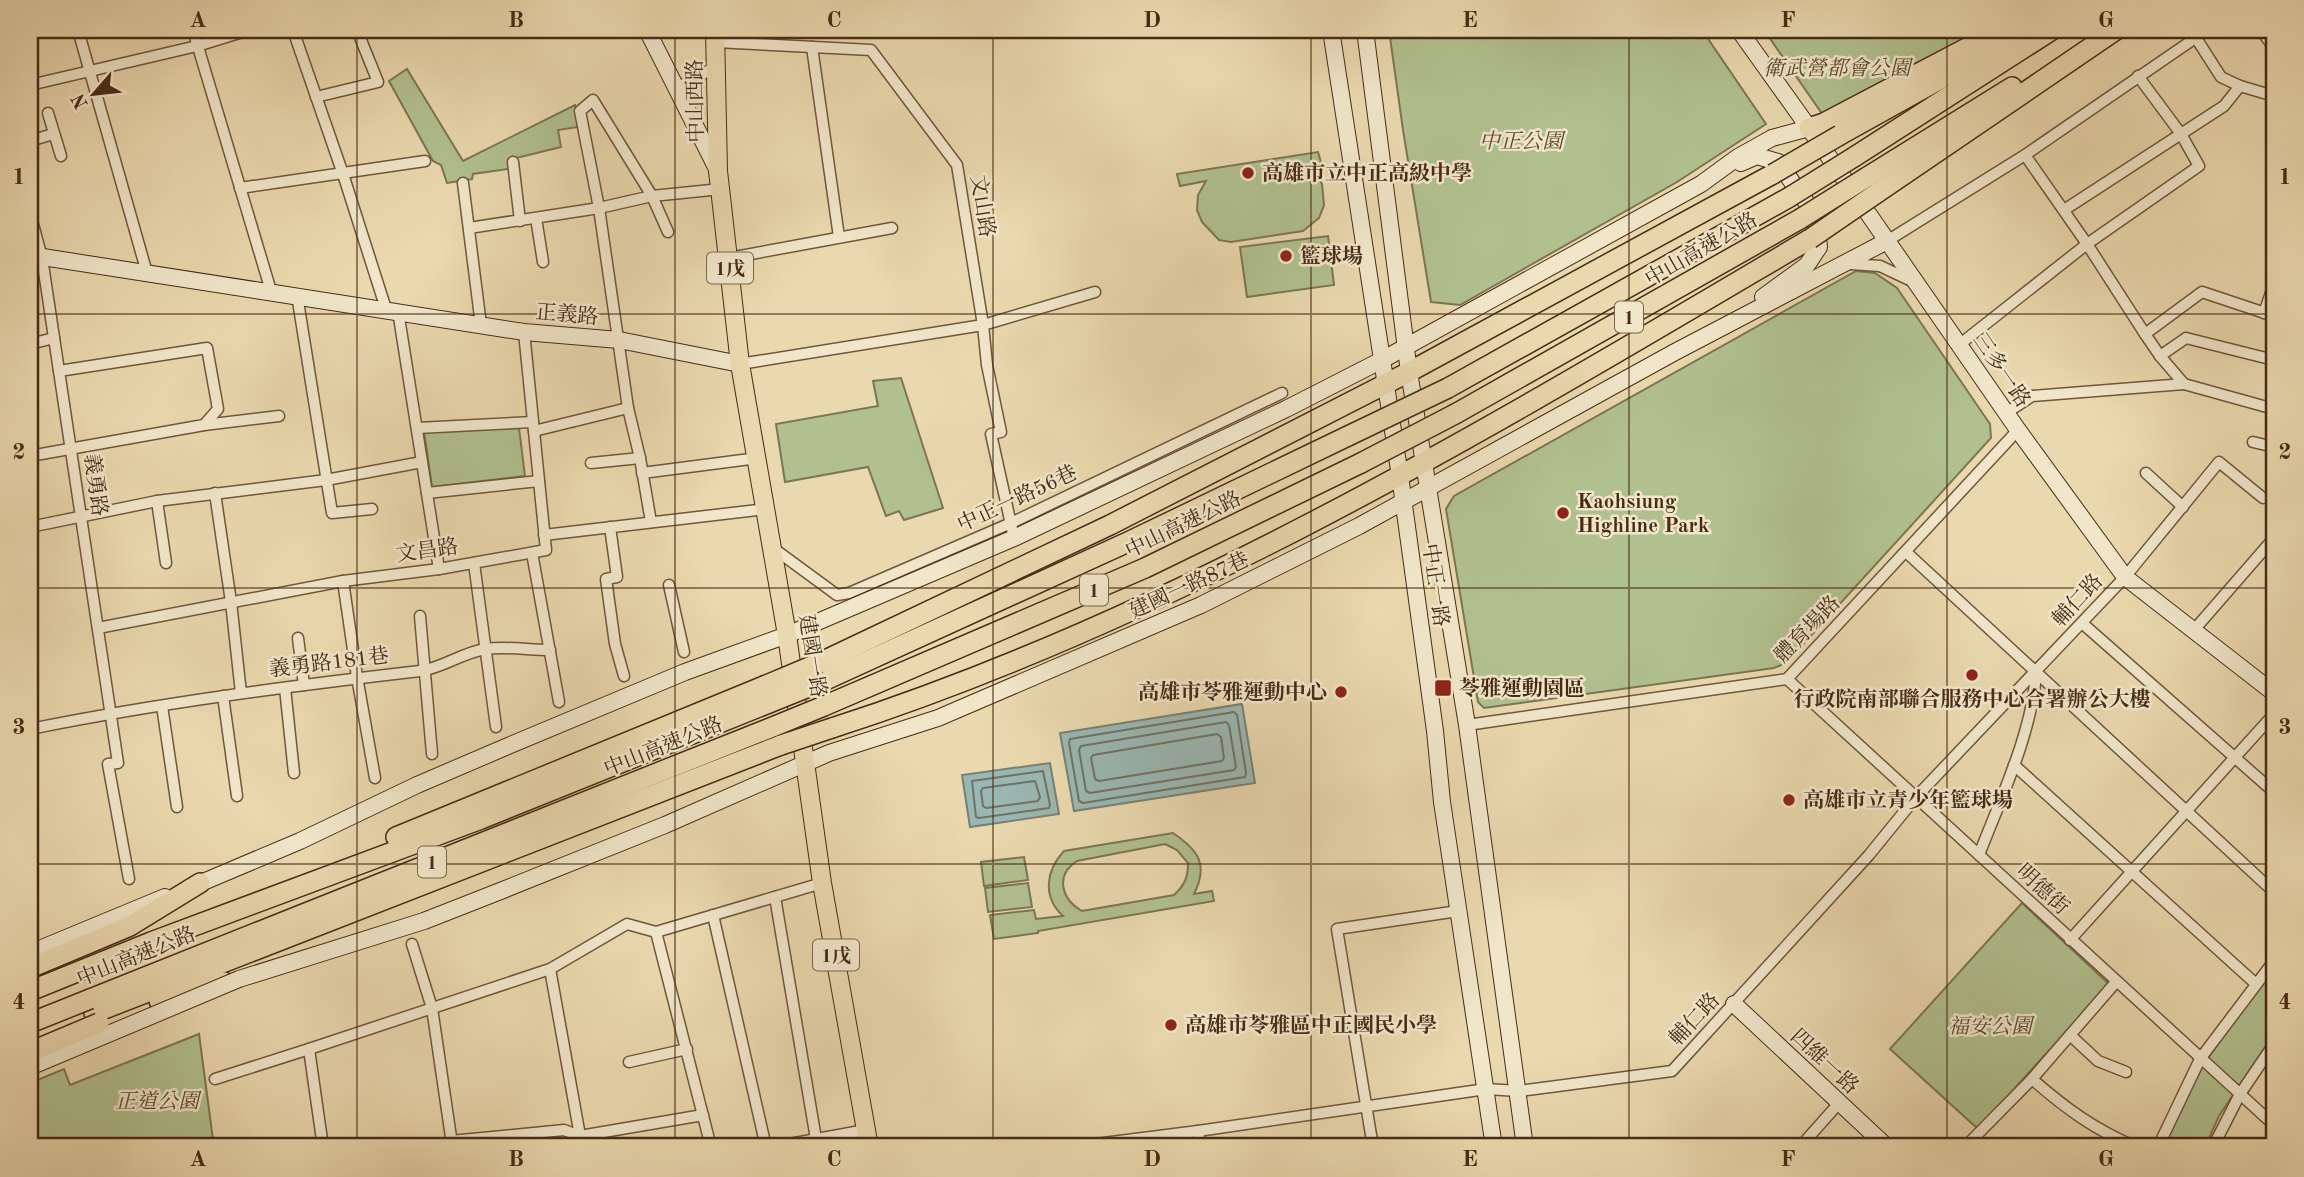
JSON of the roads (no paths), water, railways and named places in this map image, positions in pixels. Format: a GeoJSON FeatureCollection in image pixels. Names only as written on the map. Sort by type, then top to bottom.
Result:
{"type":"FeatureCollection","features":[{"type":"Feature","properties":{"kind":"highway"},"geometry":{"type":"LineString","coordinates":[[1809,128],[1829,121],[1886,92],[2001,30]]}},
{"type":"Feature","properties":{"kind":"highway"},"geometry":{"type":"LineString","coordinates":[[820,672],[1409,372],[1773,174],[2028,30]]}},
{"type":"Feature","properties":{"kind":"highway","name":"中山高速公路"},"geometry":{"type":"LineString","coordinates":[[30,991],[152,942],[184,922],[559,772],[766,694],[1128,542],[1448,388],[1788,198],[2052,30]]}},
{"type":"Feature","properties":{"kind":"highway","name":"中山高速公路"},"geometry":{"type":"LineString","coordinates":[[778,735],[824,706],[1145,568],[1457,413],[1800,219],[1872,185],[2104,30]]}},
{"type":"Feature","properties":{"kind":"highway"},"geometry":{"type":"LineString","coordinates":[[30,1039],[778,735],[832,728],[917,700],[1146,605],[1422,464],[1810,239],[1872,185],[2116,30]]}},
{"type":"Feature","properties":{"kind":"highway"},"geometry":{"type":"LineString","coordinates":[[30,968],[130,926],[200,883]]}},
{"type":"Feature","properties":{"kind":"highway"},"geometry":{"type":"LineString","coordinates":[[30,1052],[94,1012],[239,979]]}},
{"type":"Feature","properties":{"kind":"highway","name":"中山高速公路"},"geometry":{"type":"LineString","coordinates":[[30,1023],[94,1012]]}},
{"type":"Feature","properties":{"kind":"main road","name":"中山西路"},"geometry":{"type":"LineString","coordinates":[[716,36],[719,180]]}},
{"type":"Feature","properties":{"kind":"main road","name":"建國一路"},"geometry":{"type":"LineString","coordinates":[[719,180],[740,364],[787,635],[822,883],[868,1138]]}},
{"type":"Feature","properties":{"kind":"street"},"geometry":{"type":"LineString","coordinates":[[30,33],[42,30]]}},
{"type":"Feature","properties":{"kind":"street"},"geometry":{"type":"LineString","coordinates":[[78,30],[147,273]]}},
{"type":"Feature","properties":{"kind":"street"},"geometry":{"type":"LineString","coordinates":[[192,30],[271,291]]}},
{"type":"Feature","properties":{"kind":"street"},"geometry":{"type":"LineString","coordinates":[[30,85],[197,46],[249,30]]}},
{"type":"Feature","properties":{"kind":"street"},"geometry":{"type":"LineString","coordinates":[[293,30],[392,310],[416,428],[439,569]]}},
{"type":"Feature","properties":{"kind":"street"},"geometry":{"type":"LineString","coordinates":[[316,97],[378,82],[357,30]]}},
{"type":"Feature","properties":{"kind":"street"},"geometry":{"type":"LineString","coordinates":[[469,228],[599,208],[719,180],[648,30]]}},
{"type":"Feature","properties":{"kind":"street","name":"中正一路"},"geometry":{"type":"LineString","coordinates":[[1331,30],[1404,500],[1458,911],[1494,1147]]}},
{"type":"Feature","properties":{"kind":"street","name":"中正一路"},"geometry":{"type":"LineString","coordinates":[[1365,30],[1422,464],[1467,725],[1525,1147]]}},
{"type":"Feature","properties":{"kind":"street","name":"三多一路"},"geometry":{"type":"LineString","coordinates":[[1738,30],[1809,128],[2006,414],[2125,577],[2274,693]]}},
{"type":"Feature","properties":{"kind":"street"},"geometry":{"type":"LineString","coordinates":[[1675,352],[1887,241],[2025,155],[2207,30]]}},
{"type":"Feature","properties":{"kind":"street"},"geometry":{"type":"LineString","coordinates":[[2261,30],[2274,48]]}},
{"type":"Feature","properties":{"kind":"street","name":"文山路"},"geometry":{"type":"LineString","coordinates":[[716,36],[812,47],[871,50],[957,165],[987,365],[1001,432],[991,434],[1012,530]]}},
{"type":"Feature","properties":{"kind":"street"},"geometry":{"type":"LineString","coordinates":[[2196,37],[2221,77],[2274,96]]}},
{"type":"Feature","properties":{"kind":"street"},"geometry":{"type":"LineString","coordinates":[[812,47],[839,237]]}},
{"type":"Feature","properties":{"kind":"street"},"geometry":{"type":"LineString","coordinates":[[677,88],[717,66]]}},
{"type":"Feature","properties":{"kind":"street"},"geometry":{"type":"LineString","coordinates":[[1959,345],[2087,244],[2199,166],[2181,134],[2138,76]]}},
{"type":"Feature","properties":{"kind":"street"},"geometry":{"type":"LineString","coordinates":[[2064,210],[2224,107],[2240,86]]}},
{"type":"Feature","properties":{"kind":"street"},"geometry":{"type":"LineString","coordinates":[[651,522],[628,408],[599,208],[580,111],[593,100],[652,196],[668,232]]}},
{"type":"Feature","properties":{"kind":"street"},"geometry":{"type":"LineString","coordinates":[[48,113],[61,156]]}},
{"type":"Feature","properties":{"kind":"street"},"geometry":{"type":"LineString","coordinates":[[1701,184],[1738,157],[1772,138],[1809,128]]}},
{"type":"Feature","properties":{"kind":"street"},"geometry":{"type":"LineString","coordinates":[[30,141],[53,134]]}},
{"type":"Feature","properties":{"kind":"street"},"geometry":{"type":"LineString","coordinates":[[2025,155],[2160,356],[2184,384]]}},
{"type":"Feature","properties":{"kind":"street"},"geometry":{"type":"LineString","coordinates":[[30,953],[300,841],[417,785],[534,735],[685,672],[787,635],[1012,530],[1286,409],[1406,348],[1701,184],[1757,156],[1778,162],[1816,221],[1819,247],[1807,265],[1762,298],[1675,352]]}},
{"type":"Feature","properties":{"kind":"street"},"geometry":{"type":"LineString","coordinates":[[240,188],[425,161]]}},
{"type":"Feature","properties":{"kind":"street"},"geometry":{"type":"LineString","coordinates":[[513,162],[520,220]]}},
{"type":"Feature","properties":{"kind":"street"},"geometry":{"type":"LineString","coordinates":[[463,183],[481,325]]}},
{"type":"Feature","properties":{"kind":"street","name":"義勇路"},"geometry":{"type":"LineString","coordinates":[[30,213],[36,256],[54,338],[98,628],[118,763],[108,764],[130,879]]}},
{"type":"Feature","properties":{"kind":"street"},"geometry":{"type":"LineString","coordinates":[[536,218],[543,262]]}},
{"type":"Feature","properties":{"kind":"street"},"geometry":{"type":"LineString","coordinates":[[729,258],[892,228]]}},
{"type":"Feature","properties":{"kind":"street","name":"正義路"},"geometry":{"type":"LineString","coordinates":[[36,256],[524,332],[619,340],[740,364],[983,325],[1095,292]]}},
{"type":"Feature","properties":{"kind":"street"},"geometry":{"type":"LineString","coordinates":[[1843,264],[1880,265],[1917,283]]}},
{"type":"Feature","properties":{"kind":"street"},"geometry":{"type":"LineString","coordinates":[[2145,334],[2202,292],[2269,314],[2274,284]]}},
{"type":"Feature","properties":{"kind":"street"},"geometry":{"type":"LineString","coordinates":[[297,295],[332,513],[372,509]]}},
{"type":"Feature","properties":{"kind":"street"},"geometry":{"type":"LineString","coordinates":[[524,332],[546,550],[532,553],[559,702]]}},
{"type":"Feature","properties":{"kind":"street"},"geometry":{"type":"LineString","coordinates":[[30,344],[54,338]]}},
{"type":"Feature","properties":{"kind":"street"},"geometry":{"type":"LineString","coordinates":[[2160,356],[2186,338],[2274,360]]}},
{"type":"Feature","properties":{"kind":"street"},"geometry":{"type":"LineString","coordinates":[[59,371],[207,348],[218,409],[204,425]]}},
{"type":"Feature","properties":{"kind":"street","name":"建國一路87巷"},"geometry":{"type":"LineString","coordinates":[[30,1067],[239,979],[424,921],[503,890],[665,825],[836,749],[938,718],[1201,605],[1359,526],[1675,352]]}},
{"type":"Feature","properties":{"kind":"street"},"geometry":{"type":"LineString","coordinates":[[2006,414],[2032,396],[2184,384],[2274,409]]}},
{"type":"Feature","properties":{"kind":"street","name":"中正一路56巷"},"geometry":{"type":"LineString","coordinates":[[773,548],[837,596],[849,593],[1012,530],[1282,393]]}},
{"type":"Feature","properties":{"kind":"street"},"geometry":{"type":"LineString","coordinates":[[416,428],[534,426],[628,408]]}},
{"type":"Feature","properties":{"kind":"street"},"geometry":{"type":"LineString","coordinates":[[30,456],[204,425],[279,416]]}},
{"type":"Feature","properties":{"kind":"street","name":"體育場路"},"geometry":{"type":"LineString","coordinates":[[1467,725],[1787,679],[2018,430]]}},
{"type":"Feature","properties":{"kind":"street"},"geometry":{"type":"LineString","coordinates":[[2253,442],[2274,447]]}},
{"type":"Feature","properties":{"kind":"street"},"geometry":{"type":"LineString","coordinates":[[591,463],[640,458]]}},
{"type":"Feature","properties":{"kind":"street"},"geometry":{"type":"LineString","coordinates":[[642,473],[758,458]]}},
{"type":"Feature","properties":{"kind":"street"},"geometry":{"type":"LineString","coordinates":[[30,527],[157,501],[326,480],[422,462]]}},
{"type":"Feature","properties":{"kind":"street","name":"輔仁路"},"geometry":{"type":"LineString","coordinates":[[1072,1147],[1198,1132],[1486,1089],[1519,1091],[1672,1071],[1869,855],[1917,796],[2125,577],[2219,462],[2263,498]]}},
{"type":"Feature","properties":{"kind":"street"},"geometry":{"type":"LineString","coordinates":[[2146,473],[2183,507]]}},
{"type":"Feature","properties":{"kind":"street"},"geometry":{"type":"LineString","coordinates":[[427,493],[539,481]]}},
{"type":"Feature","properties":{"kind":"street"},"geometry":{"type":"LineString","coordinates":[[215,493],[241,693]]}},
{"type":"Feature","properties":{"kind":"street"},"geometry":{"type":"LineString","coordinates":[[157,501],[166,563]]}},
{"type":"Feature","properties":{"kind":"street"},"geometry":{"type":"LineString","coordinates":[[544,535],[766,509]]}},
{"type":"Feature","properties":{"kind":"street"},"geometry":{"type":"LineString","coordinates":[[610,527],[617,577],[606,579],[615,644],[624,676]]}},
{"type":"Feature","properties":{"kind":"street"},"geometry":{"type":"LineString","coordinates":[[2194,630],[2274,538]]}},
{"type":"Feature","properties":{"kind":"street"},"geometry":{"type":"LineString","coordinates":[[1906,552],[2274,892]]}},
{"type":"Feature","properties":{"kind":"street","name":"文昌路"},"geometry":{"type":"LineString","coordinates":[[98,628],[343,581],[439,569],[532,553]]}},
{"type":"Feature","properties":{"kind":"street"},"geometry":{"type":"LineString","coordinates":[[474,563],[496,727]]}},
{"type":"Feature","properties":{"kind":"street"},"geometry":{"type":"LineString","coordinates":[[343,581],[375,778]]}},
{"type":"Feature","properties":{"kind":"street"},"geometry":{"type":"LineString","coordinates":[[669,585],[684,652]]}},
{"type":"Feature","properties":{"kind":"street"},"geometry":{"type":"LineString","coordinates":[[420,616],[432,754]]}},
{"type":"Feature","properties":{"kind":"street"},"geometry":{"type":"LineString","coordinates":[[2082,623],[2274,792]]}},
{"type":"Feature","properties":{"kind":"street"},"geometry":{"type":"LineString","coordinates":[[298,638],[304,685]]}},
{"type":"Feature","properties":{"kind":"street","name":"義勇路181巷"},"geometry":{"type":"LineString","coordinates":[[30,729],[110,712],[425,670],[485,649],[550,650]]}},
{"type":"Feature","properties":{"kind":"street"},"geometry":{"type":"LineString","coordinates":[[1979,855],[2014,765],[2035,692],[2036,672]]}},
{"type":"Feature","properties":{"kind":"street","name":"明德街"},"geometry":{"type":"LineString","coordinates":[[1787,679],[2274,1125]]}},
{"type":"Feature","properties":{"kind":"street"},"geometry":{"type":"LineString","coordinates":[[285,688],[294,773]]}},
{"type":"Feature","properties":{"kind":"street"},"geometry":{"type":"LineString","coordinates":[[223,696],[237,796]]}},
{"type":"Feature","properties":{"kind":"street"},"geometry":{"type":"LineString","coordinates":[[162,706],[177,807]]}},
{"type":"Feature","properties":{"kind":"street"},"geometry":{"type":"LineString","coordinates":[[2070,940],[2274,714]]}},
{"type":"Feature","properties":{"kind":"street"},"geometry":{"type":"LineString","coordinates":[[2014,765],[2256,985]]}},
{"type":"Feature","properties":{"kind":"street"},"geometry":{"type":"LineString","coordinates":[[215,1079],[550,969],[627,924],[656,932],[822,883]]}},
{"type":"Feature","properties":{"kind":"street"},"geometry":{"type":"LineString","coordinates":[[775,897],[816,1139]]}},
{"type":"Feature","properties":{"kind":"street"},"geometry":{"type":"LineString","coordinates":[[1373,1147],[1337,929],[1458,911]]}},
{"type":"Feature","properties":{"kind":"street"},"geometry":{"type":"LineString","coordinates":[[713,915],[766,1147]]}},
{"type":"Feature","properties":{"kind":"street"},"geometry":{"type":"LineString","coordinates":[[656,932],[711,1147]]}},
{"type":"Feature","properties":{"kind":"street"},"geometry":{"type":"LineString","coordinates":[[412,944],[432,1008],[452,1144],[564,1130],[581,1142],[703,1115]]}},
{"type":"Feature","properties":{"kind":"street"},"geometry":{"type":"LineString","coordinates":[[2158,1147],[2200,1059],[2274,961]]}},
{"type":"Feature","properties":{"kind":"street"},"geometry":{"type":"LineString","coordinates":[[550,969],[581,1142]]}},
{"type":"Feature","properties":{"kind":"street"},"geometry":{"type":"LineString","coordinates":[[1965,1147],[2032,1079],[2116,982]]}},
{"type":"Feature","properties":{"kind":"street","name":"四維一路"},"geometry":{"type":"LineString","coordinates":[[1734,1004],[1887,1147]]}},
{"type":"Feature","properties":{"kind":"street"},"geometry":{"type":"LineString","coordinates":[[2070,1035],[2098,1061],[2126,1072]]}},
{"type":"Feature","properties":{"kind":"street"},"geometry":{"type":"LineString","coordinates":[[2213,1147],[2240,1094],[2274,1044]]}},
{"type":"Feature","properties":{"kind":"street"},"geometry":{"type":"LineString","coordinates":[[309,1049],[323,1147]]}},
{"type":"Feature","properties":{"kind":"street"},"geometry":{"type":"LineString","coordinates":[[629,1062],[687,1049]]}},
{"type":"Feature","properties":{"kind":"street"},"geometry":{"type":"LineString","coordinates":[[2032,1079],[2069,1111],[2111,1137],[2136,1147]]}},
{"type":"Feature","properties":{"kind":"street"},"geometry":{"type":"LineString","coordinates":[[1800,1147],[1839,1103]]}},
{"type":"Feature","properties":{"kind":"street"},"geometry":{"type":"LineString","coordinates":[[1198,1132],[1200,1147]]}},
{"type":"Feature","properties":{"kind":"street"},"geometry":{"type":"LineString","coordinates":[[774,1147],[816,1139],[868,1138]]}},
{"type":"Feature","properties":{"kind":"water"},"geometry":{"type":"Polygon","coordinates":[[[1242,704],[1255,783],[1074,811],[1060,733],[1242,704]]]}},
{"type":"Feature","properties":{"kind":"water"},"geometry":{"type":"Polygon","coordinates":[[[1050,763],[1059,814],[970,827],[962,775],[1050,763]]]}},
{"type":"Feature","properties":{"kind":"place","name":"高雄市立中正高級中學"},"geometry":{"type":"Point","coordinates":[1248,173]}},
{"type":"Feature","properties":{"kind":"place","name":"籃球場"},"geometry":{"type":"Point","coordinates":[1286,256]}},
{"type":"Feature","properties":{"kind":"place","name":"Kaohsiung Highline Park"},"geometry":{"type":"Point","coordinates":[1563,513]}},
{"type":"Feature","properties":{"kind":"place","name":"行政院南部聯合服務中心合署辦公大樓"},"geometry":{"type":"Point","coordinates":[1972,675]}},
{"type":"Feature","properties":{"kind":"place","name":"苓雅運動園區"},"geometry":{"type":"Point","coordinates":[1443,688]}},
{"type":"Feature","properties":{"kind":"place","name":"高雄市苓雅運動中心"},"geometry":{"type":"Point","coordinates":[1341,692]}},
{"type":"Feature","properties":{"kind":"place","name":"高雄市立青少年籃球場"},"geometry":{"type":"Point","coordinates":[1789,800]}},
{"type":"Feature","properties":{"kind":"place","name":"高雄市苓雅區中正國民小學"},"geometry":{"type":"Point","coordinates":[1171,1025]}},
{"type":"Feature","properties":{"kind":"park label","name":"衛武營都會公園"},"geometry":{"type":"Point","coordinates":[1837,68]}},
{"type":"Feature","properties":{"kind":"park label","name":"中正公園"},"geometry":{"type":"Point","coordinates":[1521,141]}},
{"type":"Feature","properties":{"kind":"park label","name":"福安公園"},"geometry":{"type":"Point","coordinates":[1990,1026]}},
{"type":"Feature","properties":{"kind":"park label","name":"正道公園"},"geometry":{"type":"Point","coordinates":[157,1101]}}]}
